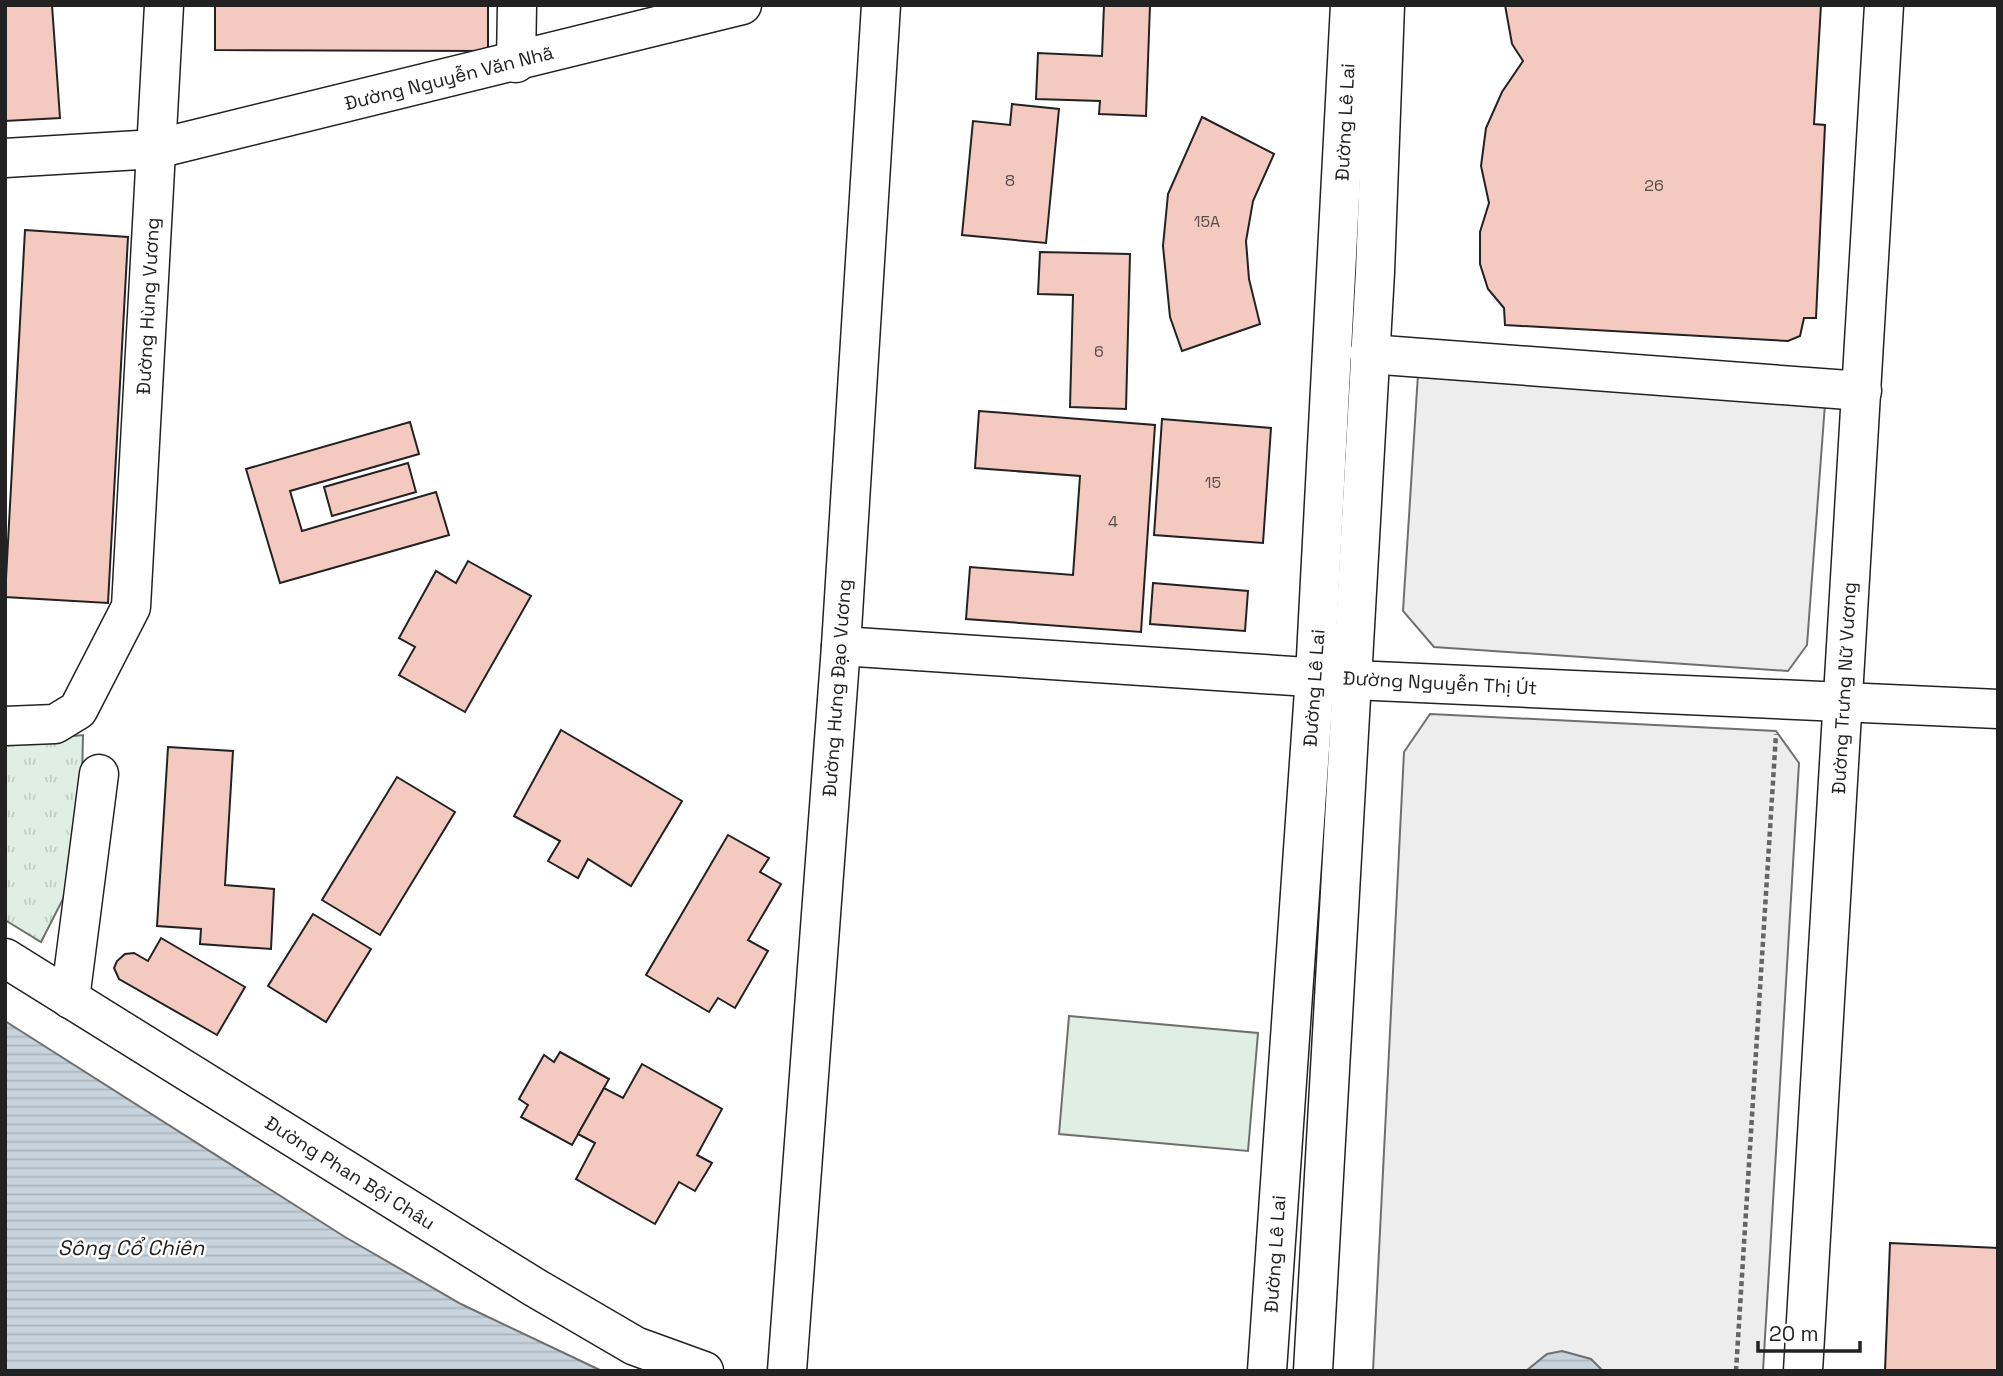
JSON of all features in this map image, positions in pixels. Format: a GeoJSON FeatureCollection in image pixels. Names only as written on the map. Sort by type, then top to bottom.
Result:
{"type":"FeatureCollection","features":[{"type":"Feature","properties":{"kind":"street","name":"Đường Hùng Vương"},"geometry":{"type":"LineString","coordinates":[[5,726],[55,724],[78,710],[131,607],[164,5]]}},
{"type":"Feature","properties":{"kind":"street"},"geometry":{"type":"LineString","coordinates":[[516,62],[517,5]]}},
{"type":"Feature","properties":{"kind":"street","name":"Đường Nguyễn Văn Nhã"},"geometry":{"type":"LineString","coordinates":[[5,158],[156,149],[742,5]]}},
{"type":"Feature","properties":{"kind":"street","name":"Đường Hưng Đạo Vương"},"geometry":{"type":"LineString","coordinates":[[787,1371],[841,646],[881,5]]}},
{"type":"Feature","properties":{"kind":"street","name":"Đường Lê Lai"},"geometry":{"type":"LineString","coordinates":[[1267,1371],[1315,676],[1350,5]]}},
{"type":"Feature","properties":{"kind":"street","name":"Đường Lê Lai"},"geometry":{"type":"LineString","coordinates":[[1313,1371],[1375,271],[1385,5]]}},
{"type":"Feature","properties":{"kind":"street","name":"Đường Trưng Nữ Vương"},"geometry":{"type":"LineString","coordinates":[[1803,1371],[1884,5]]}},
{"type":"Feature","properties":{"kind":"street"},"geometry":{"type":"LineString","coordinates":[[1369,354],[1862,391]]}},
{"type":"Feature","properties":{"kind":"street","name":"Đường Nguyễn Thị Út"},"geometry":{"type":"LineString","coordinates":[[841,646],[1353,680],[1998,709]]}},
{"type":"Feature","properties":{"kind":"street"},"geometry":{"type":"LineString","coordinates":[[70,999],[99,774]]}},
{"type":"Feature","properties":{"kind":"street","name":"Đường Phan Bội Châu"},"geometry":{"type":"LineString","coordinates":[[5,958],[545,1293],[635,1346],[704,1371]]}},
{"type":"Feature","properties":{"kind":"path"},"geometry":{"type":"LineString","coordinates":[[1736,1371],[1776,730],[1771,698]]}},
{"type":"Feature","properties":{"kind":"green space"},"geometry":{"type":"Polygon","coordinates":[[[83,735],[81,827],[63,899],[41,942],[5,920],[5,743],[83,735]]]}},
{"type":"Feature","properties":{"kind":"green space"},"geometry":{"type":"Polygon","coordinates":[[[1069,1016],[1258,1033],[1248,1151],[1059,1134],[1069,1016]]]}},
{"type":"Feature","properties":{"kind":"shaded area"},"geometry":{"type":"Polygon","coordinates":[[[1418,374],[1825,404],[1807,645],[1788,671],[1434,647],[1403,611],[1418,374]]]}},
{"type":"Feature","properties":{"kind":"shaded area"},"geometry":{"type":"Polygon","coordinates":[[[1430,714],[1776,731],[1799,763],[1763,1371],[1373,1371],[1404,752],[1430,714]]]}},
{"type":"Feature","properties":{"kind":"water","name":"Sông Cổ Chiên"},"geometry":{"type":"Polygon","coordinates":[[[5,1021],[345,1237],[461,1304],[602,1371],[5,1371],[5,1021]]]}},
{"type":"Feature","properties":{"kind":"water"},"geometry":{"type":"Polygon","coordinates":[[[1562,1351],[1591,1359],[1603,1371],[1526,1371],[1547,1354],[1562,1351]]]}},
{"type":"Feature","properties":{"kind":"building"},"geometry":{"type":"Polygon","coordinates":[[[5,5],[52,5],[60,118],[5,121],[5,5]]]}},
{"type":"Feature","properties":{"kind":"building"},"geometry":{"type":"Polygon","coordinates":[[[215,5],[488,5],[488,51],[215,50],[215,5]]]}},
{"type":"Feature","properties":{"kind":"building"},"geometry":{"type":"Polygon","coordinates":[[[1104,5],[1150,5],[1146,116],[1099,114],[1100,101],[1036,99],[1038,53],[1102,56],[1104,5]]]}},
{"type":"Feature","properties":{"kind":"building"},"geometry":{"type":"Polygon","coordinates":[[[1505,5],[1821,5],[1814,124],[1825,125],[1816,318],[1804,318],[1800,336],[1788,341],[1505,325],[1504,308],[1488,289],[1480,264],[1480,232],[1489,203],[1481,166],[1486,128],[1502,92],[1523,61],[1512,44],[1505,5]]]}},
{"type":"Feature","properties":{"kind":"building"},"geometry":{"type":"Polygon","coordinates":[[[1012,104],[1059,109],[1046,243],[962,235],[973,121],[1010,125],[1012,104]]]}},
{"type":"Feature","properties":{"kind":"building"},"geometry":{"type":"Polygon","coordinates":[[[1202,117],[1274,154],[1253,201],[1246,241],[1249,279],[1260,324],[1182,351],[1170,317],[1163,246],[1168,194],[1202,117]]]}},
{"type":"Feature","properties":{"kind":"building"},"geometry":{"type":"Polygon","coordinates":[[[25,230],[128,237],[108,603],[5,597],[25,230]]]}},
{"type":"Feature","properties":{"kind":"building"},"geometry":{"type":"Polygon","coordinates":[[[1040,252],[1130,254],[1126,409],[1070,407],[1073,295],[1038,294],[1040,252]]]}},
{"type":"Feature","properties":{"kind":"building"},"geometry":{"type":"Polygon","coordinates":[[[979,411],[1155,425],[1141,632],[966,619],[970,567],[1073,575],[1080,476],[975,468],[979,411]]]}},
{"type":"Feature","properties":{"kind":"building"},"geometry":{"type":"Polygon","coordinates":[[[1162,419],[1271,428],[1263,543],[1154,535],[1162,419]]]}},
{"type":"Feature","properties":{"kind":"building"},"geometry":{"type":"Polygon","coordinates":[[[410,422],[419,454],[290,491],[302,531],[436,492],[449,535],[280,583],[246,469],[410,422]]]}},
{"type":"Feature","properties":{"kind":"building"},"geometry":{"type":"Polygon","coordinates":[[[408,463],[416,492],[332,516],[324,487],[408,463]]]}},
{"type":"Feature","properties":{"kind":"building"},"geometry":{"type":"Polygon","coordinates":[[[468,561],[531,596],[465,712],[399,675],[415,647],[399,638],[436,571],[456,583],[468,561]]]}},
{"type":"Feature","properties":{"kind":"building"},"geometry":{"type":"Polygon","coordinates":[[[1153,583],[1248,591],[1245,631],[1150,624],[1153,583]]]}},
{"type":"Feature","properties":{"kind":"building"},"geometry":{"type":"Polygon","coordinates":[[[561,730],[682,801],[631,886],[588,859],[578,878],[548,861],[560,841],[514,816],[561,730]]]}},
{"type":"Feature","properties":{"kind":"building"},"geometry":{"type":"Polygon","coordinates":[[[168,747],[233,751],[225,885],[274,889],[271,949],[200,944],[201,929],[157,926],[168,747]]]}},
{"type":"Feature","properties":{"kind":"building"},"geometry":{"type":"Polygon","coordinates":[[[397,777],[455,812],[380,935],[322,900],[397,777]]]}},
{"type":"Feature","properties":{"kind":"building"},"geometry":{"type":"Polygon","coordinates":[[[728,835],[769,858],[760,872],[781,884],[748,940],[768,951],[735,1008],[718,998],[709,1012],[646,975],[728,835]]]}},
{"type":"Feature","properties":{"kind":"building"},"geometry":{"type":"Polygon","coordinates":[[[313,914],[371,949],[326,1022],[268,986],[313,914]]]}},
{"type":"Feature","properties":{"kind":"building"},"geometry":{"type":"Polygon","coordinates":[[[161,938],[245,987],[217,1035],[119,979],[114,968],[117,961],[125,954],[134,953],[148,961],[161,938]]]}},
{"type":"Feature","properties":{"kind":"building"},"geometry":{"type":"Polygon","coordinates":[[[560,1052],[609,1079],[572,1145],[521,1117],[528,1105],[519,1099],[544,1055],[554,1062],[560,1052]]]}},
{"type":"Feature","properties":{"kind":"building"},"geometry":{"type":"Polygon","coordinates":[[[642,1064],[722,1109],[697,1155],[712,1163],[695,1191],[679,1182],[655,1224],[576,1179],[595,1143],[578,1134],[604,1088],[623,1098],[642,1064]]]}},
{"type":"Feature","properties":{"kind":"building"},"geometry":{"type":"Polygon","coordinates":[[[1890,1243],[1998,1248],[1998,1371],[1885,1371],[1890,1243]]]}}]}
